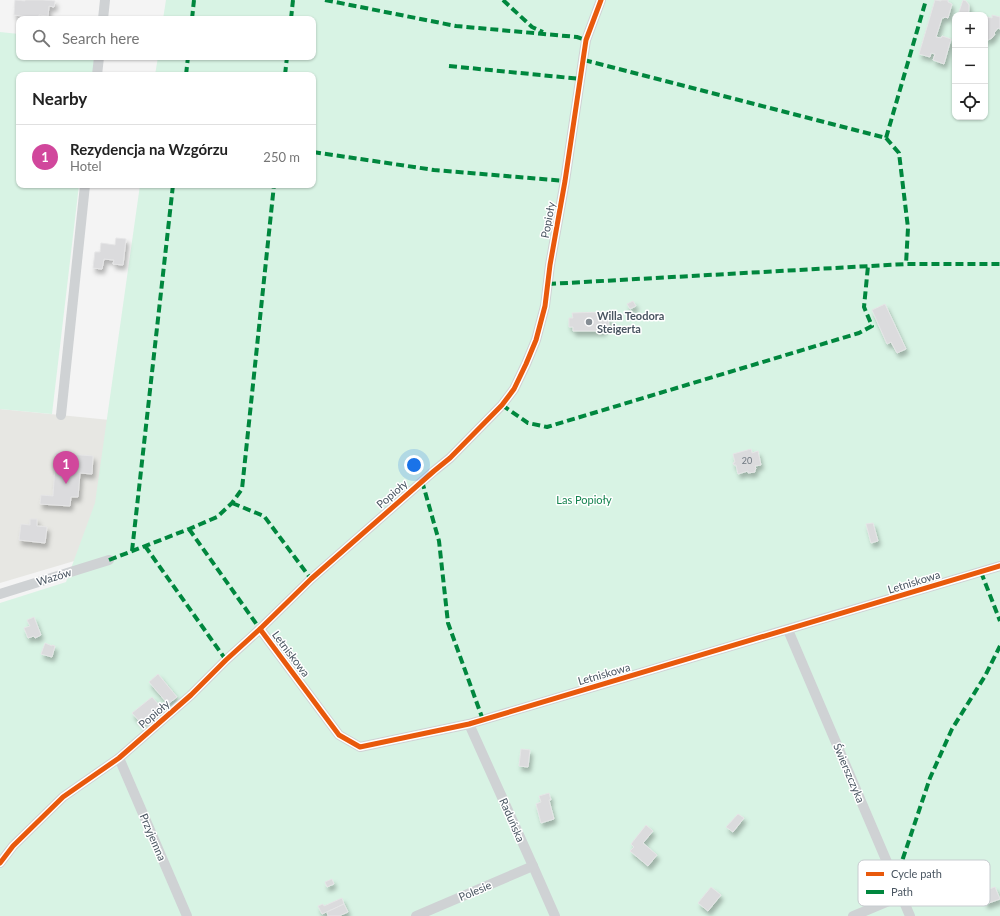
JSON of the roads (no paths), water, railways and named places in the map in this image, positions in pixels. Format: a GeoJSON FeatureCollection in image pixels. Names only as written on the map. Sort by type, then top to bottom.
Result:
{"type":"FeatureCollection","features":[{"type":"Feature","properties":{"kind":"street"},"geometry":{"type":"LineString","coordinates":[[103,16],[105,0]]}},
{"type":"Feature","properties":{"kind":"street","name":"Popioły"},"geometry":{"type":"LineString","coordinates":[[0,863],[13,846],[63,797],[119,758],[191,695],[311,579],[450,458],[502,405],[514,389],[532,352],[544,313],[550,265],[565,181],[586,40],[601,0]]}},
{"type":"Feature","properties":{"kind":"street"},"geometry":{"type":"LineString","coordinates":[[97,72],[99,60]]}},
{"type":"Feature","properties":{"kind":"street"},"geometry":{"type":"LineString","coordinates":[[61,415],[85,188]]}},
{"type":"Feature","properties":{"kind":"street","name":"Wazów"},"geometry":{"type":"LineString","coordinates":[[0,594],[109,560]]}},
{"type":"Feature","properties":{"kind":"street","name":"Letniskowa"},"geometry":{"type":"LineString","coordinates":[[260,629],[339,735],[360,747],[469,724],[1000,566]]}},
{"type":"Feature","properties":{"kind":"street","name":"Świerszczyka"},"geometry":{"type":"LineString","coordinates":[[788,630],[886,860]]}},
{"type":"Feature","properties":{"kind":"street","name":"Raduńska"},"geometry":{"type":"LineString","coordinates":[[469,724],[554,916]]}},
{"type":"Feature","properties":{"kind":"street","name":"Przyjemna"},"geometry":{"type":"LineString","coordinates":[[119,758],[187,916]]}},
{"type":"Feature","properties":{"kind":"street","name":"Polesie"},"geometry":{"type":"LineString","coordinates":[[416,916],[533,866]]}},
{"type":"Feature","properties":{"kind":"street"},"geometry":{"type":"LineString","coordinates":[[853,916],[877,906]]}},
{"type":"Feature","properties":{"kind":"street","name":"Świerszczyka"},"geometry":{"type":"LineString","coordinates":[[906,906],[910,916]]}},
{"type":"Feature","properties":{"kind":"place","name":"Willa Teodora Steigerta"},"geometry":{"type":"Point","coordinates":[589,322]}},
{"type":"Feature","properties":{"kind":"place","name":"Rezydencja na Wzgórzu"},"geometry":{"type":"Point","coordinates":[66,484]}},
{"type":"Feature","properties":{"kind":"park label","name":"Las Popioły"},"geometry":{"type":"Point","coordinates":[584,500]}}]}
